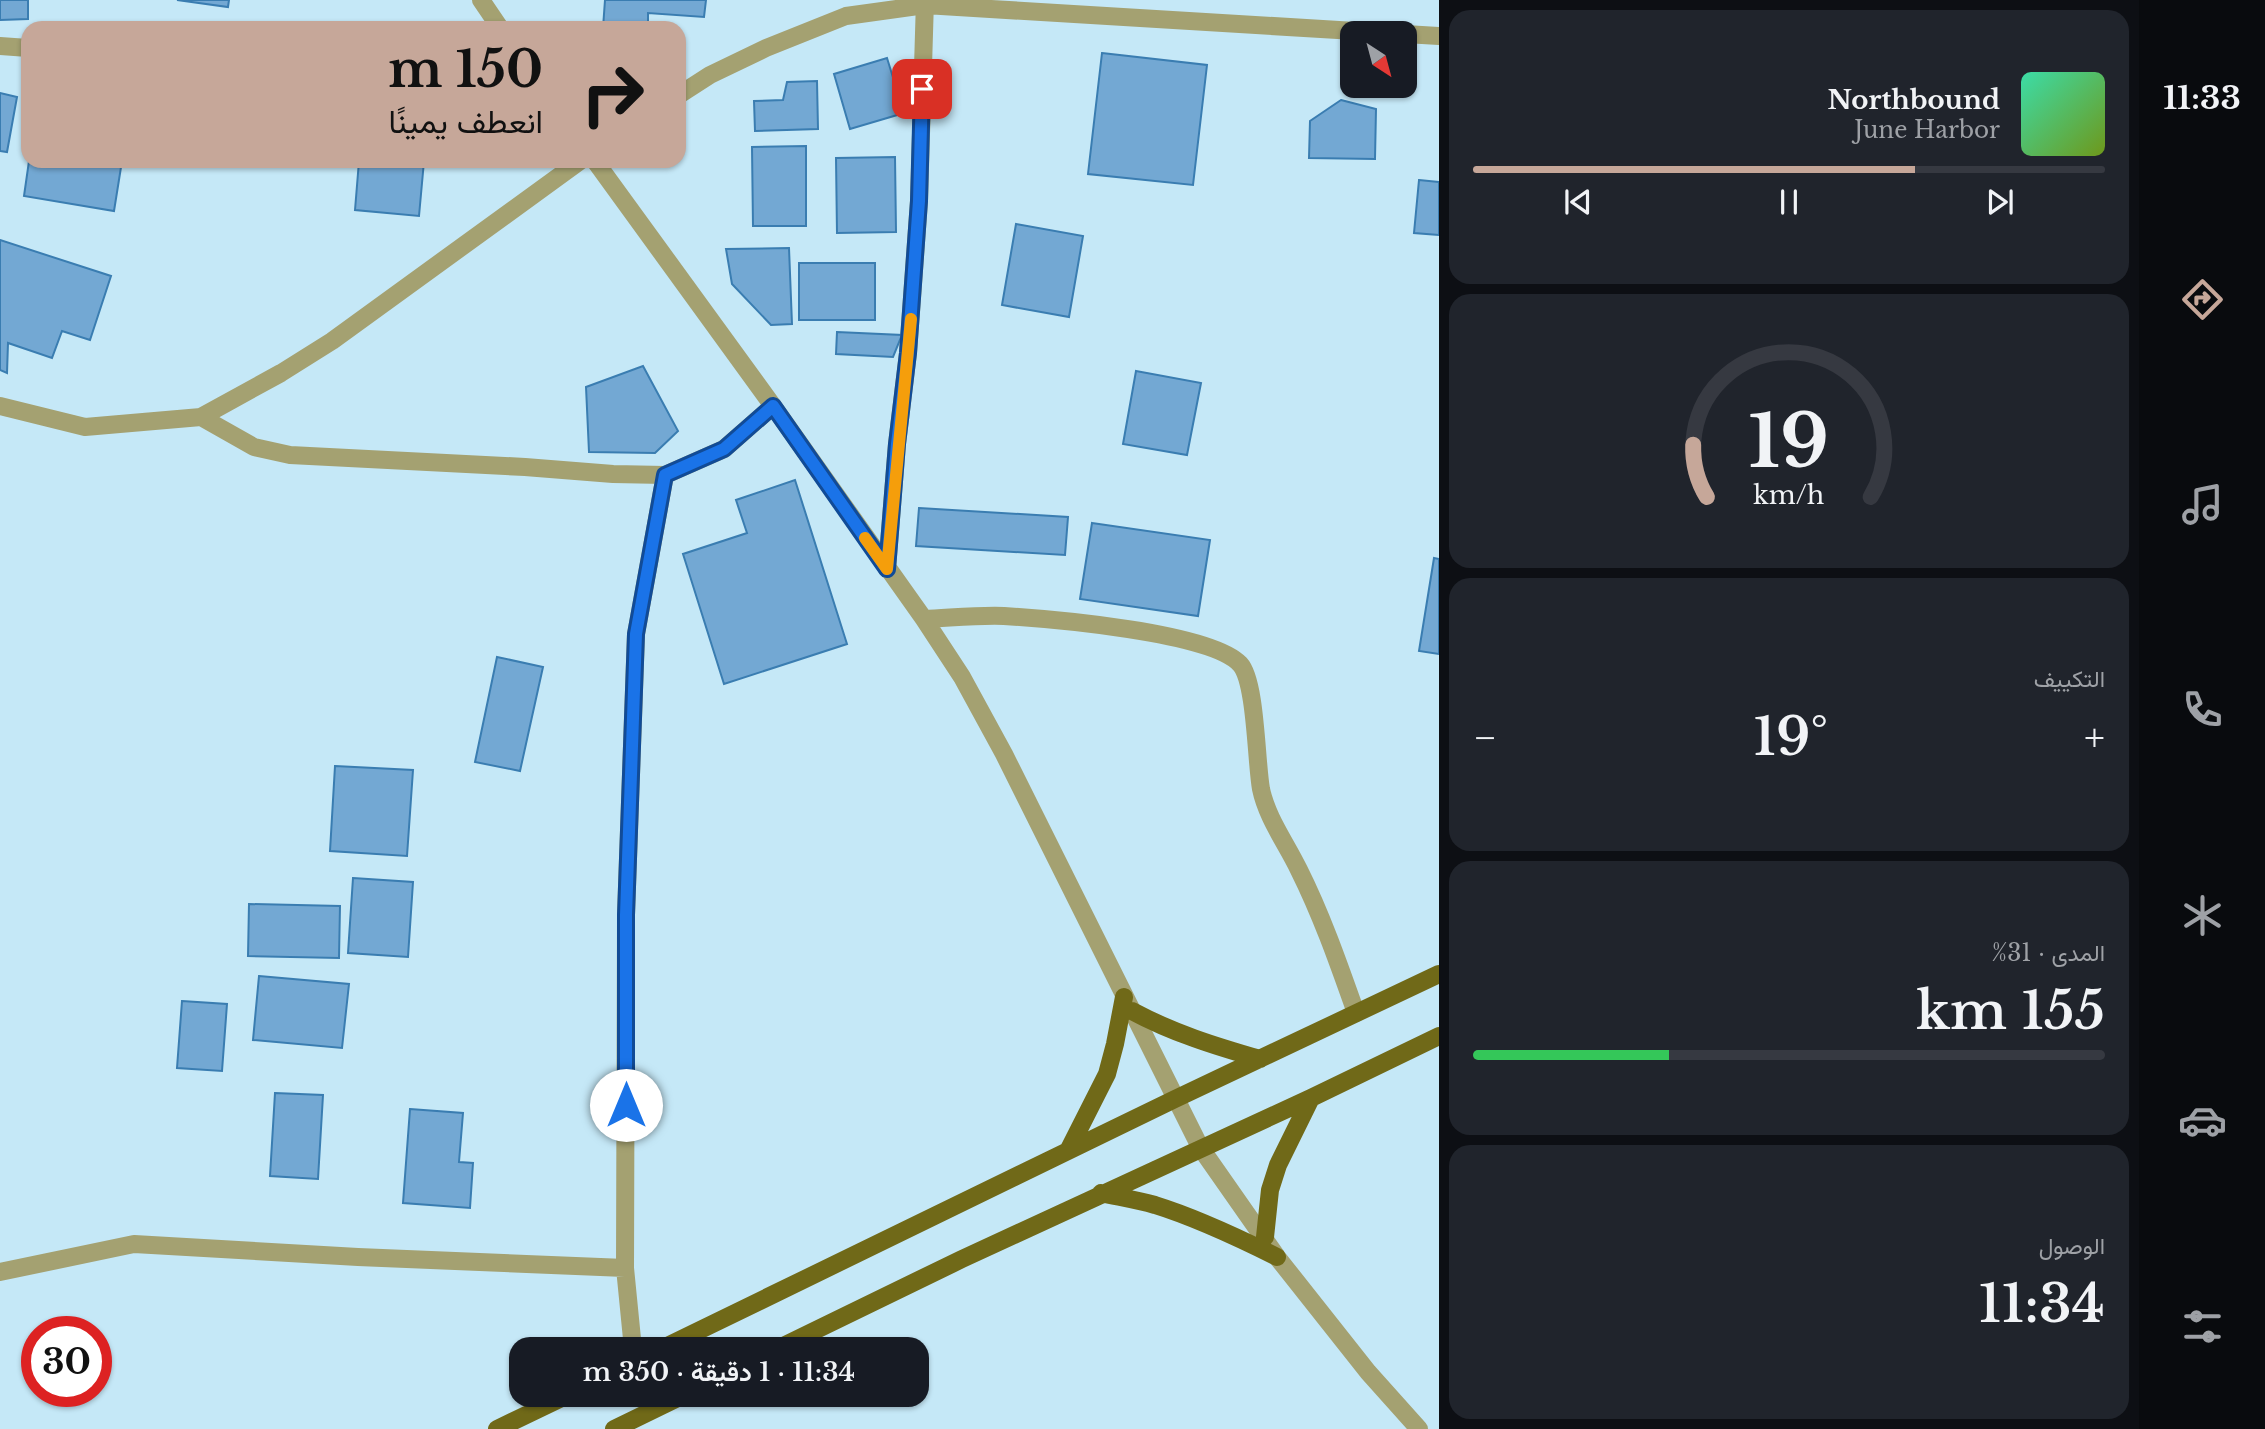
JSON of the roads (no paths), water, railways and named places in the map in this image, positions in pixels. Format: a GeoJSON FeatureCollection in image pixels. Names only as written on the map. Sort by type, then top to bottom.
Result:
{"type":"FeatureCollection","features":[{"type":"Feature","properties":{"kind":"main road"},"geometry":{"type":"LineString","coordinates":[[686,1337],[1439,974]]}},
{"type":"Feature","properties":{"kind":"main road"},"geometry":{"type":"LineString","coordinates":[[1068,1151],[1107,1074],[1128,1004],[1182,1035],[1260,1059]]}},
{"type":"Feature","properties":{"kind":"main road"},"geometry":{"type":"LineString","coordinates":[[802,1337],[1200,1147],[1439,1037]]}},
{"type":"Feature","properties":{"kind":"main road"},"geometry":{"type":"LineString","coordinates":[[1265,1237],[1270,1190],[1278,1165],[1311,1098]]}},
{"type":"Feature","properties":{"kind":"main road"},"geometry":{"type":"LineString","coordinates":[[1101,1194],[1152,1204],[1217,1228],[1277,1257]]}},
{"type":"Feature","properties":{"kind":"main road"},"geometry":{"type":"LineString","coordinates":[[497,1429],[543,1407]]}},
{"type":"Feature","properties":{"kind":"main road"},"geometry":{"type":"LineString","coordinates":[[614,1429],[659,1407]]}},
{"type":"Feature","properties":{"kind":"street"},"geometry":{"type":"LineString","coordinates":[[481,0],[495,21]]}},
{"type":"Feature","properties":{"kind":"street"},"geometry":{"type":"LineString","coordinates":[[887,569],[897,444],[908,353],[919,201],[925,3]]}},
{"type":"Feature","properties":{"kind":"street"},"geometry":{"type":"LineString","coordinates":[[686,90],[710,75],[766,48],[846,16],[925,3],[1340,30]]}},
{"type":"Feature","properties":{"kind":"street"},"geometry":{"type":"LineString","coordinates":[[1418,35],[1439,36]]}},
{"type":"Feature","properties":{"kind":"street"},"geometry":{"type":"LineString","coordinates":[[0,46],[21,47]]}},
{"type":"Feature","properties":{"kind":"street"},"geometry":{"type":"LineString","coordinates":[[0,405],[85,427],[201,417],[332,341],[570,168]]}},
{"type":"Feature","properties":{"kind":"street"},"geometry":{"type":"LineString","coordinates":[[600,168],[773,406],[962,677],[1004,754],[1200,1147],[1277,1257],[1368,1371],[1419,1429]]}},
{"type":"Feature","properties":{"kind":"street"},"geometry":{"type":"LineString","coordinates":[[201,417],[254,447],[290,455],[665,475],[724,449],[773,406]]}},
{"type":"Feature","properties":{"kind":"street"},"geometry":{"type":"LineString","coordinates":[[632,1337],[625,1268],[626,915],[636,634],[665,475]]}},
{"type":"Feature","properties":{"kind":"street"},"geometry":{"type":"LineString","coordinates":[[924,619],[1002,616],[1116,627],[1201,644],[1220,650],[1242,666],[1250,687],[1256,752],[1266,805],[1319,915],[1356,1013]]}},
{"type":"Feature","properties":{"kind":"street"},"geometry":{"type":"LineString","coordinates":[[0,1272],[134,1244],[625,1268]]}}]}
